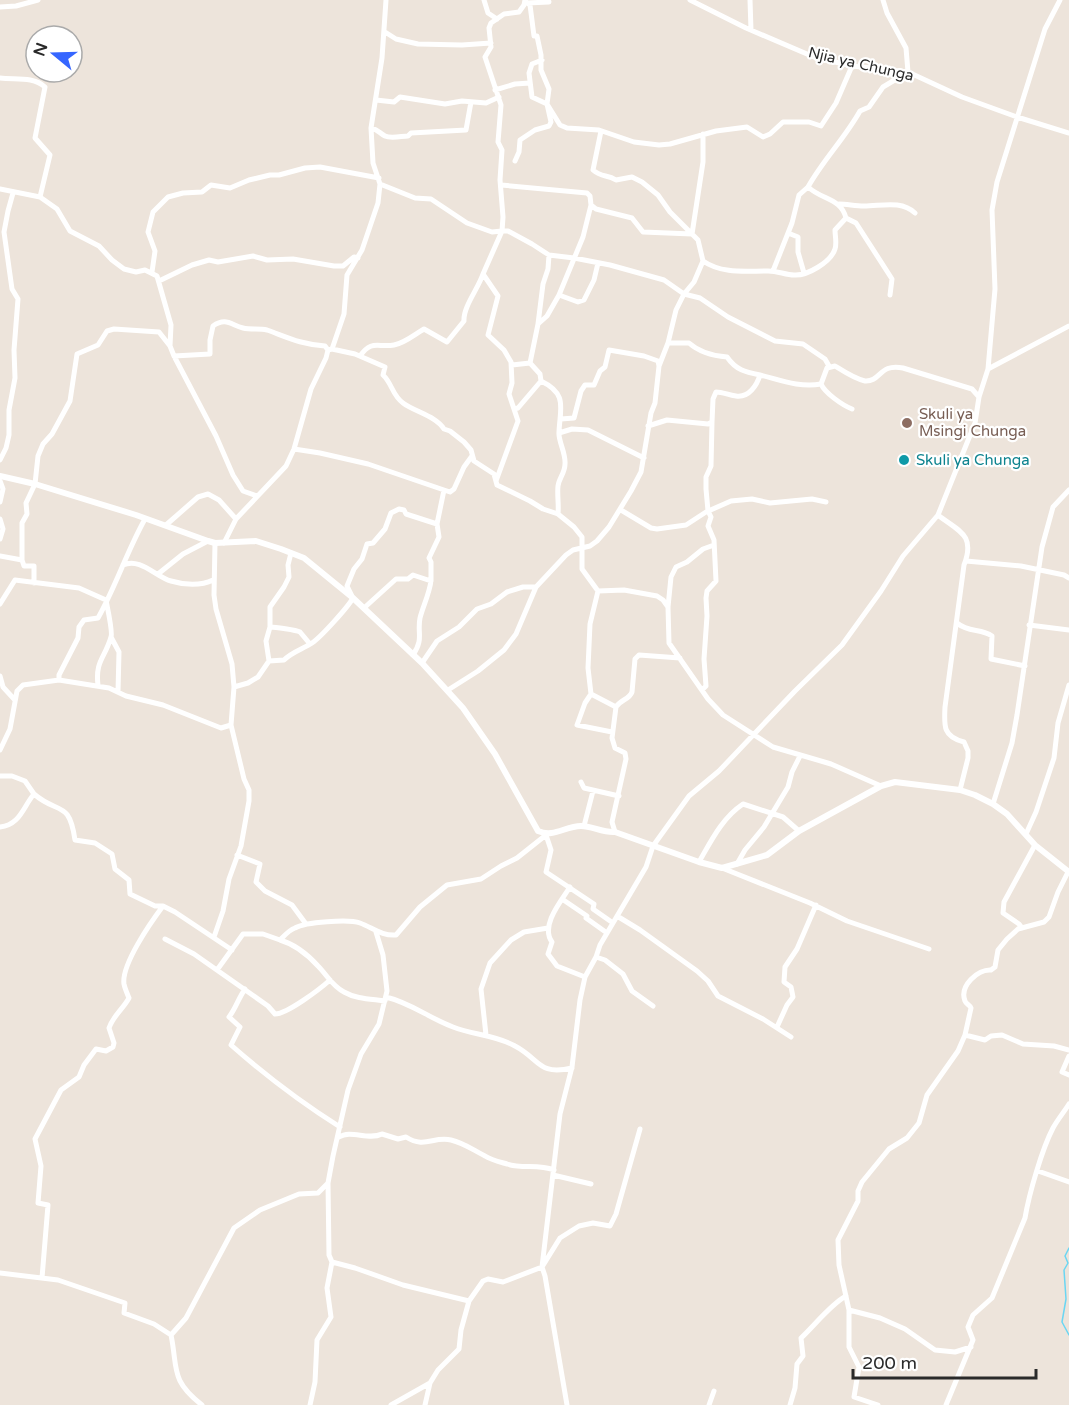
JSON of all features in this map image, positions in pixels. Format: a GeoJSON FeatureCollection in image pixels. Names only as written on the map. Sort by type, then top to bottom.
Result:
{"type":"FeatureCollection","features":[{"type":"Feature","properties":{"kind":"street"},"geometry":{"type":"LineString","coordinates":[[0,7],[16,6],[38,0]]}},
{"type":"Feature","properties":{"kind":"street"},"geometry":{"type":"LineString","coordinates":[[224,543],[236,519],[286,466],[294,449],[311,388],[344,314],[347,275],[358,258],[378,203],[380,181],[373,163],[371,128],[385,32],[386,0]]}},
{"type":"Feature","properties":{"kind":"street"},"geometry":{"type":"LineString","coordinates":[[484,0],[488,13],[496,19]]}},
{"type":"Feature","properties":{"kind":"street","name":"Njia ya Chunga"},"geometry":{"type":"LineString","coordinates":[[690,0],[814,57],[852,66],[908,72],[962,97],[1069,134]]}},
{"type":"Feature","properties":{"kind":"street"},"geometry":{"type":"LineString","coordinates":[[750,0],[751,30]]}},
{"type":"Feature","properties":{"kind":"street"},"geometry":{"type":"LineString","coordinates":[[773,271],[788,233],[799,195],[808,187],[860,111],[869,107],[883,87],[908,72],[906,48],[887,13],[883,0]]}},
{"type":"Feature","properties":{"kind":"street"},"geometry":{"type":"LineString","coordinates":[[567,1405],[542,1267],[560,1114],[572,1068],[585,977],[645,867],[653,846],[689,796],[719,771],[842,645],[903,556],[938,514],[975,423],[979,397],[988,369],[995,289],[992,210],[997,182],[1045,29],[1060,0]]}},
{"type":"Feature","properties":{"kind":"street"},"geometry":{"type":"LineString","coordinates":[[360,356],[371,345],[394,345],[424,329],[447,342],[464,321],[464,312],[477,290],[502,231],[504,216],[501,185],[502,150],[498,142],[501,105],[486,57],[491,43],[489,28],[491,23],[504,14],[519,12],[526,1]]}},
{"type":"Feature","properties":{"kind":"street"},"geometry":{"type":"LineString","coordinates":[[526,1],[549,2]]}},
{"type":"Feature","properties":{"kind":"street"},"geometry":{"type":"LineString","coordinates":[[514,161],[519,152],[520,140],[535,130],[549,126],[551,122],[547,104],[549,89],[541,70],[542,60],[537,36],[534,36],[530,5],[526,1]]}},
{"type":"Feature","properties":{"kind":"street"},"geometry":{"type":"LineString","coordinates":[[385,32],[396,39],[418,44],[491,43]]}},
{"type":"Feature","properties":{"kind":"street"},"geometry":{"type":"LineString","coordinates":[[542,60],[532,64],[529,73],[532,97],[547,104],[560,125],[567,128],[601,130],[634,142],[659,145],[703,134],[747,127],[763,136],[770,134],[783,122],[809,122],[821,126],[836,103],[852,66]]}},
{"type":"Feature","properties":{"kind":"street"},"geometry":{"type":"LineString","coordinates":[[0,78],[40,82],[45,87],[35,138],[50,155],[40,197]]}},
{"type":"Feature","properties":{"kind":"street"},"geometry":{"type":"LineString","coordinates":[[495,90],[530,82]]}},
{"type":"Feature","properties":{"kind":"street"},"geometry":{"type":"LineString","coordinates":[[376,100],[394,102],[400,97],[438,104],[486,103],[499,97]]}},
{"type":"Feature","properties":{"kind":"street"},"geometry":{"type":"LineString","coordinates":[[371,128],[393,137],[408,136],[411,132],[466,130],[471,102]]}},
{"type":"Feature","properties":{"kind":"street"},"geometry":{"type":"LineString","coordinates":[[448,690],[478,671],[504,650],[516,634],[536,586],[566,555],[597,541],[621,510],[641,472],[648,426],[655,403],[659,366],[668,344],[676,310],[684,294],[694,282],[703,261],[698,240],[670,212],[658,195],[632,177],[616,180],[602,177],[593,170],[601,130]]}},
{"type":"Feature","properties":{"kind":"street"},"geometry":{"type":"LineString","coordinates":[[692,234],[703,162],[703,134]]}},
{"type":"Feature","properties":{"kind":"street"},"geometry":{"type":"LineString","coordinates":[[152,272],[155,251],[148,232],[153,212],[168,197],[202,192],[211,186],[230,188],[249,180],[305,168],[341,170],[380,181],[415,198],[432,199],[467,223],[492,232],[508,231],[549,255],[598,263],[664,280],[684,294],[705,300],[714,308],[775,341],[803,344],[825,359],[830,366]]}},
{"type":"Feature","properties":{"kind":"street"},"geometry":{"type":"LineString","coordinates":[[501,185],[590,196],[591,205],[583,237],[559,295],[547,316],[538,324]]}},
{"type":"Feature","properties":{"kind":"street"},"geometry":{"type":"LineString","coordinates":[[808,187],[816,194],[839,204],[861,206],[892,204],[908,206],[915,213]]}},
{"type":"Feature","properties":{"kind":"street"},"geometry":{"type":"LineString","coordinates":[[0,189],[40,197],[57,209],[70,231],[99,246],[124,269],[146,270],[157,276],[171,326],[170,346]]}},
{"type":"Feature","properties":{"kind":"street"},"geometry":{"type":"LineString","coordinates":[[0,460],[9,435],[9,410],[15,378],[14,350],[18,299],[12,289],[4,232],[13,193]]}},
{"type":"Feature","properties":{"kind":"street"},"geometry":{"type":"LineString","coordinates":[[839,204],[846,218],[856,223],[892,279],[890,295]]}},
{"type":"Feature","properties":{"kind":"street"},"geometry":{"type":"LineString","coordinates":[[591,205],[596,209],[632,218],[643,232],[692,234]]}},
{"type":"Feature","properties":{"kind":"street"},"geometry":{"type":"LineString","coordinates":[[703,261],[712,267],[746,272],[773,271],[795,276],[812,272],[832,255],[837,246],[835,230],[846,218]]}},
{"type":"Feature","properties":{"kind":"street"},"geometry":{"type":"LineString","coordinates":[[788,233],[798,237],[798,252],[804,273]]}},
{"type":"Feature","properties":{"kind":"street"},"geometry":{"type":"LineString","coordinates":[[530,363],[549,255]]}},
{"type":"Feature","properties":{"kind":"street"},"geometry":{"type":"LineString","coordinates":[[159,281],[192,265],[209,260],[218,262],[253,256],[267,260],[293,259],[343,266],[354,257],[358,258]]}},
{"type":"Feature","properties":{"kind":"street"},"geometry":{"type":"LineString","coordinates":[[559,295],[578,302],[584,300],[594,280],[598,263]]}},
{"type":"Feature","properties":{"kind":"street"},"geometry":{"type":"LineString","coordinates":[[483,274],[498,296],[488,336],[504,350],[512,365],[509,394],[518,421],[496,481]]}},
{"type":"Feature","properties":{"kind":"street"},"geometry":{"type":"LineString","coordinates":[[174,356],[210,354],[213,326],[220,321],[228,321],[244,328],[266,330],[296,342],[325,346],[360,356],[385,367],[383,375],[388,380],[394,395],[454,434],[471,450],[474,461],[494,474],[497,485],[543,509],[558,514],[574,527],[582,537],[582,569],[598,591],[590,624],[588,668],[591,694],[577,725],[612,732]]}},
{"type":"Feature","properties":{"kind":"street"},"geometry":{"type":"LineString","coordinates":[[988,369],[1069,326]]}},
{"type":"Feature","properties":{"kind":"street"},"geometry":{"type":"LineString","coordinates":[[34,583],[34,566],[24,566],[22,560],[22,523],[27,514],[26,503],[35,484],[38,456],[70,401],[78,354],[98,345],[107,331],[114,329],[159,332],[170,346],[216,436],[233,475],[243,491],[257,496]]}},
{"type":"Feature","properties":{"kind":"street"},"geometry":{"type":"LineString","coordinates":[[668,344],[690,343],[694,348],[727,357],[742,371],[794,384],[821,384]]}},
{"type":"Feature","properties":{"kind":"street"},"geometry":{"type":"LineString","coordinates":[[561,419],[574,418],[581,391],[585,386],[594,385],[600,371],[605,368],[609,351],[650,358],[658,361],[659,366]]}},
{"type":"Feature","properties":{"kind":"street"},"geometry":{"type":"LineString","coordinates":[[512,365],[530,363]]}},
{"type":"Feature","properties":{"kind":"street"},"geometry":{"type":"LineString","coordinates":[[514,409],[518,408],[541,381],[540,374],[530,363]]}},
{"type":"Feature","properties":{"kind":"street"},"geometry":{"type":"LineString","coordinates":[[852,409],[842,405],[823,388],[821,384],[826,368],[835,366],[865,381],[875,379],[883,370],[892,366],[972,389],[979,397]]}},
{"type":"Feature","properties":{"kind":"street"},"geometry":{"type":"LineString","coordinates":[[702,690],[706,686],[707,677],[704,659],[706,598],[707,591],[716,582],[713,534],[708,526],[711,517],[708,511],[706,477],[711,465],[713,399],[716,392],[741,396],[753,390],[760,375]]}},
{"type":"Feature","properties":{"kind":"street"},"geometry":{"type":"LineString","coordinates":[[541,381],[553,387],[561,405],[558,433],[563,444],[566,464],[558,486],[558,514]]}},
{"type":"Feature","properties":{"kind":"street"},"geometry":{"type":"LineString","coordinates":[[648,426],[667,420],[700,424],[712,422]]}},
{"type":"Feature","properties":{"kind":"street"},"geometry":{"type":"LineString","coordinates":[[558,433],[572,429],[588,430],[644,458]]}},
{"type":"Feature","properties":{"kind":"street"},"geometry":{"type":"LineString","coordinates":[[294,449],[368,464],[450,492],[454,489],[472,456]]}},
{"type":"Feature","properties":{"kind":"street"},"geometry":{"type":"LineString","coordinates":[[0,476],[35,484],[166,525],[178,532],[215,543],[256,541],[304,558],[364,608],[448,690],[490,745],[538,831],[546,835],[551,850],[546,872],[594,903],[593,909],[613,923]]}},
{"type":"Feature","properties":{"kind":"street"},"geometry":{"type":"LineString","coordinates":[[0,481],[3,489],[0,502]]}},
{"type":"Feature","properties":{"kind":"street"},"geometry":{"type":"LineString","coordinates":[[993,804],[1012,743],[1025,666],[1037,570],[1053,507],[1069,489]]}},
{"type":"Feature","properties":{"kind":"street"},"geometry":{"type":"LineString","coordinates":[[414,655],[421,635],[420,618],[431,581],[429,558],[439,537],[437,524],[444,490]]}},
{"type":"Feature","properties":{"kind":"street"},"geometry":{"type":"LineString","coordinates":[[166,525],[198,497],[208,494],[219,500],[236,519]]}},
{"type":"Feature","properties":{"kind":"street"},"geometry":{"type":"LineString","coordinates":[[621,510],[651,528],[657,529],[686,525],[726,502],[746,499],[770,503],[812,499],[826,502]]}},
{"type":"Feature","properties":{"kind":"street"},"geometry":{"type":"LineString","coordinates":[[353,598],[347,586],[349,580],[362,559],[367,544],[373,543],[385,529],[387,517],[391,513],[399,509],[404,510],[406,514],[437,524]]}},
{"type":"Feature","properties":{"kind":"street"},"geometry":{"type":"LineString","coordinates":[[938,514],[966,538],[968,549],[944,727],[954,739],[964,742],[968,751],[960,790]]}},
{"type":"Feature","properties":{"kind":"street"},"geometry":{"type":"LineString","coordinates":[[0,519],[3,529],[0,539]]}},
{"type":"Feature","properties":{"kind":"street"},"geometry":{"type":"LineString","coordinates":[[59,681],[58,675],[78,638],[81,623],[84,620],[98,618],[145,519]]}},
{"type":"Feature","properties":{"kind":"street"},"geometry":{"type":"LineString","coordinates":[[158,574],[183,554],[208,541]]}},
{"type":"Feature","properties":{"kind":"street"},"geometry":{"type":"LineString","coordinates":[[214,938],[223,911],[229,879],[241,846],[249,801],[249,790],[244,779],[231,725],[234,687],[232,664],[216,609],[213,580],[215,543]]}},
{"type":"Feature","properties":{"kind":"street"},"geometry":{"type":"LineString","coordinates":[[714,545],[703,549],[687,562],[676,567],[671,578],[668,608],[669,643],[702,690],[723,715],[773,747],[831,764],[881,786]]}},
{"type":"Feature","properties":{"kind":"street"},"geometry":{"type":"LineString","coordinates":[[234,687],[258,677],[268,661],[266,641],[270,627],[270,607],[289,577],[288,565],[291,553]]}},
{"type":"Feature","properties":{"kind":"street"},"geometry":{"type":"LineString","coordinates":[[0,556],[22,560]]}},
{"type":"Feature","properties":{"kind":"street"},"geometry":{"type":"LineString","coordinates":[[966,561],[1015,565],[1069,578]]}},
{"type":"Feature","properties":{"kind":"street"},"geometry":{"type":"LineString","coordinates":[[123,565],[128,562],[135,563],[172,582],[195,585],[213,580]]}},
{"type":"Feature","properties":{"kind":"street"},"geometry":{"type":"LineString","coordinates":[[364,608],[396,579],[408,579],[413,575],[431,581]]}},
{"type":"Feature","properties":{"kind":"street"},"geometry":{"type":"LineString","coordinates":[[0,604],[15,580],[80,588],[107,602]]}},
{"type":"Feature","properties":{"kind":"street"},"geometry":{"type":"LineString","coordinates":[[422,663],[437,641],[459,627],[477,609],[490,604],[507,592],[536,586]]}},
{"type":"Feature","properties":{"kind":"street"},"geometry":{"type":"LineString","coordinates":[[598,591],[624,590],[657,596],[668,608]]}},
{"type":"Feature","properties":{"kind":"street"},"geometry":{"type":"LineString","coordinates":[[268,661],[284,660],[310,644],[348,606],[353,598]]}},
{"type":"Feature","properties":{"kind":"street"},"geometry":{"type":"LineString","coordinates":[[98,685],[96,670],[111,637],[112,629],[107,612],[107,602]]}},
{"type":"Feature","properties":{"kind":"street"},"geometry":{"type":"LineString","coordinates":[[957,623],[964,629],[988,633],[992,636],[991,660],[1025,666]]}},
{"type":"Feature","properties":{"kind":"street"},"geometry":{"type":"LineString","coordinates":[[1029,625],[1069,630]]}},
{"type":"Feature","properties":{"kind":"street"},"geometry":{"type":"LineString","coordinates":[[270,627],[300,632],[310,644]]}},
{"type":"Feature","properties":{"kind":"street"},"geometry":{"type":"LineString","coordinates":[[111,637],[119,652],[118,692]]}},
{"type":"Feature","properties":{"kind":"street"},"geometry":{"type":"LineString","coordinates":[[615,832],[612,822],[626,753],[615,747],[612,738],[616,707],[632,692],[635,659],[639,655],[680,658]]}},
{"type":"Feature","properties":{"kind":"street"},"geometry":{"type":"LineString","coordinates":[[0,676],[3,687],[14,699]]}},
{"type":"Feature","properties":{"kind":"street"},"geometry":{"type":"LineString","coordinates":[[0,750],[10,729],[17,691],[23,686],[59,681],[79,685],[98,685],[163,705],[221,728],[231,725]]}},
{"type":"Feature","properties":{"kind":"street"},"geometry":{"type":"LineString","coordinates":[[1026,834],[1054,758],[1058,723],[1069,685]]}},
{"type":"Feature","properties":{"kind":"street"},"geometry":{"type":"LineString","coordinates":[[591,694],[616,707]]}},
{"type":"Feature","properties":{"kind":"street"},"geometry":{"type":"LineString","coordinates":[[737,864],[764,827],[788,787],[800,756]]}},
{"type":"Feature","properties":{"kind":"street"},"geometry":{"type":"LineString","coordinates":[[0,776],[12,776],[25,781],[34,794],[67,812],[75,840],[95,843],[112,854],[116,869],[129,880],[130,894],[155,906],[163,906],[232,950]]}},
{"type":"Feature","properties":{"kind":"street"},"geometry":{"type":"LineString","coordinates":[[581,782],[584,788],[619,796]]}},
{"type":"Feature","properties":{"kind":"street"},"geometry":{"type":"LineString","coordinates":[[722,868],[767,855],[799,831],[881,786],[895,782],[960,790],[993,804],[1007,814],[1035,845],[1069,872],[1058,892],[1049,917],[1044,922],[1022,928],[1007,939],[998,950],[995,967],[991,970],[983,969],[974,975],[965,990],[965,1000],[971,1008],[965,1035],[958,1051],[927,1095],[919,1123],[907,1138],[889,1149],[862,1182],[858,1191],[858,1201],[838,1240],[839,1265],[849,1310],[849,1347],[859,1367],[854,1397],[878,1405]]}},
{"type":"Feature","properties":{"kind":"street"},"geometry":{"type":"LineString","coordinates":[[584,826],[593,791]]}},
{"type":"Feature","properties":{"kind":"street"},"geometry":{"type":"LineString","coordinates":[[0,827],[8,826],[22,815],[34,794]]}},
{"type":"Feature","properties":{"kind":"street"},"geometry":{"type":"LineString","coordinates":[[699,862],[719,829],[743,804],[783,817],[799,831]]}},
{"type":"Feature","properties":{"kind":"street"},"geometry":{"type":"LineString","coordinates":[[280,940],[294,928],[306,924],[359,923],[376,932],[396,935],[420,907],[447,885],[481,879],[517,858],[546,835],[584,826],[609,833],[615,832],[722,868],[816,905],[847,921],[929,949]]}},
{"type":"Feature","properties":{"kind":"street"},"geometry":{"type":"LineString","coordinates":[[1022,928],[1003,913],[1004,902],[1035,845]]}},
{"type":"Feature","properties":{"kind":"street"},"geometry":{"type":"LineString","coordinates":[[237,855],[260,864],[256,882],[265,891],[292,904],[306,924]]}},
{"type":"Feature","properties":{"kind":"street"},"geometry":{"type":"LineString","coordinates":[[570,887],[548,928],[549,939],[552,942],[548,954],[552,961],[565,970],[585,977]]}},
{"type":"Feature","properties":{"kind":"street"},"geometry":{"type":"LineString","coordinates":[[562,899],[607,933]]}},
{"type":"Feature","properties":{"kind":"street"},"geometry":{"type":"LineString","coordinates":[[777,1027],[793,997],[791,987],[784,982],[785,967],[797,949],[816,905]]}},
{"type":"Feature","properties":{"kind":"street"},"geometry":{"type":"LineString","coordinates":[[42,1278],[48,1204],[38,1203],[41,1166],[35,1138],[60,1090],[79,1077],[84,1065],[96,1049],[106,1050],[113,1047],[114,1043],[109,1028],[116,1014],[129,998],[124,985],[124,975],[138,944],[163,906]]}},
{"type":"Feature","properties":{"kind":"street"},"geometry":{"type":"LineString","coordinates":[[617,916],[702,975],[718,996],[777,1027],[791,1037]]}},
{"type":"Feature","properties":{"kind":"street"},"geometry":{"type":"LineString","coordinates":[[486,1035],[481,989],[490,963],[511,940],[524,932],[548,928]]}},
{"type":"Feature","properties":{"kind":"street"},"geometry":{"type":"LineString","coordinates":[[310,1405],[315,1382],[317,1340],[331,1317],[327,1288],[332,1262],[328,1255],[328,1182],[348,1090],[361,1054],[378,1024],[387,991],[383,955],[376,932]]}},
{"type":"Feature","properties":{"kind":"street"},"geometry":{"type":"LineString","coordinates":[[217,970],[243,934],[263,934],[287,942],[300,951],[319,966],[336,987],[354,997],[402,1001],[451,1026],[514,1045],[547,1070],[558,1071],[572,1068]]}},
{"type":"Feature","properties":{"kind":"street"},"geometry":{"type":"LineString","coordinates":[[165,939],[194,954],[279,1015],[330,980]]}},
{"type":"Feature","properties":{"kind":"street"},"geometry":{"type":"LineString","coordinates":[[596,957],[606,960],[623,974],[632,991],[653,1006]]}},
{"type":"Feature","properties":{"kind":"street"},"geometry":{"type":"LineString","coordinates":[[245,989],[229,1017],[240,1027],[231,1045],[317,1113],[340,1127]]}},
{"type":"Feature","properties":{"kind":"street"},"geometry":{"type":"LineString","coordinates":[[965,1035],[985,1040],[991,1036],[1002,1035],[1023,1044],[1054,1046],[1069,1050]]}},
{"type":"Feature","properties":{"kind":"street"},"geometry":{"type":"LineString","coordinates":[[1069,1056],[1062,1072],[1069,1075]]}},
{"type":"Feature","properties":{"kind":"street"},"geometry":{"type":"LineString","coordinates":[[946,1405],[973,1340],[968,1327],[973,1315],[992,1298],[1025,1218],[1047,1141],[1069,1104]]}},
{"type":"Feature","properties":{"kind":"street"},"geometry":{"type":"LineString","coordinates":[[424,1405],[430,1383],[438,1370],[459,1349],[460,1329],[469,1301],[483,1281],[488,1279],[503,1282],[542,1267],[560,1238],[570,1230],[593,1223],[610,1226],[616,1214],[640,1129]]}},
{"type":"Feature","properties":{"kind":"street"},"geometry":{"type":"LineString","coordinates":[[339,1137],[347,1134],[374,1138],[382,1134],[398,1138],[406,1137],[424,1144],[448,1139],[471,1147],[483,1156],[508,1165],[534,1166],[591,1184]]}},
{"type":"Feature","properties":{"kind":"street"},"geometry":{"type":"LineString","coordinates":[[1038,1171],[1069,1182]]}},
{"type":"Feature","properties":{"kind":"street"},"geometry":{"type":"LineString","coordinates":[[202,1405],[181,1385],[174,1365],[171,1335],[186,1318],[234,1228],[260,1210],[299,1194],[318,1193],[328,1182]]}},
{"type":"Feature","properties":{"kind":"street"},"geometry":{"type":"LineString","coordinates":[[332,1262],[403,1285],[469,1301]]}},
{"type":"Feature","properties":{"kind":"street"},"geometry":{"type":"LineString","coordinates":[[0,1273],[58,1280],[124,1303],[124,1313],[154,1324],[171,1335]]}},
{"type":"Feature","properties":{"kind":"street"},"geometry":{"type":"LineString","coordinates":[[790,1405],[795,1388],[797,1364],[803,1356],[801,1338],[836,1302],[846,1296]]}},
{"type":"Feature","properties":{"kind":"street"},"geometry":{"type":"LineString","coordinates":[[849,1310],[880,1318],[906,1329],[935,1350],[955,1352],[971,1346]]}},
{"type":"Feature","properties":{"kind":"street"},"geometry":{"type":"LineString","coordinates":[[391,1405],[430,1383]]}},
{"type":"Feature","properties":{"kind":"street"},"geometry":{"type":"LineString","coordinates":[[709,1405],[714,1391]]}},
{"type":"Feature","properties":{"kind":"waterway"},"geometry":{"type":"LineString","coordinates":[[1069,1248],[1065,1256],[1068,1263],[1064,1270],[1066,1299],[1062,1322],[1069,1335]]}},
{"type":"Feature","properties":{"kind":"place","name":"Skuli ya Msingi Chunga"},"geometry":{"type":"Point","coordinates":[907,423]}},
{"type":"Feature","properties":{"kind":"place","name":"Skuli ya Chunga"},"geometry":{"type":"Point","coordinates":[904,460]}}]}
